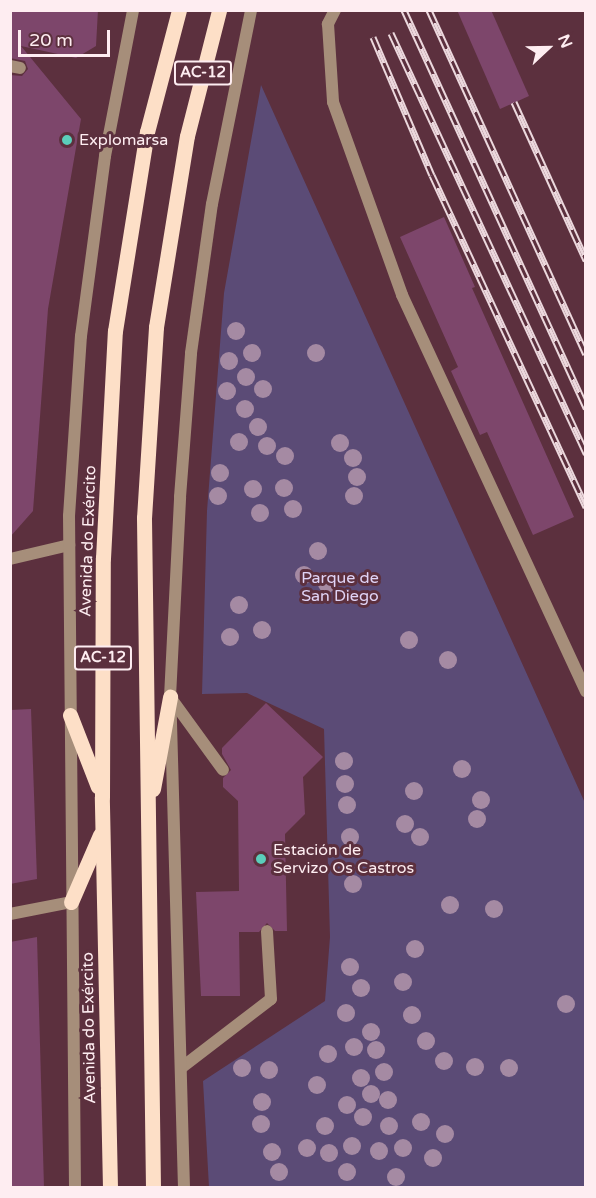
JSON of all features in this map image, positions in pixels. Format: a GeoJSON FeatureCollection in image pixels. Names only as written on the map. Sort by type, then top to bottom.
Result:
{"type":"FeatureCollection","features":[{"type":"Feature","properties":{"kind":"main road","name":"Avenida do Exército"},"geometry":{"type":"LineString","coordinates":[[110,1188],[102,830],[103,558],[115,330],[147,132],[179,10]]}},
{"type":"Feature","properties":{"kind":"main road","name":"AC-12"},"geometry":{"type":"LineString","coordinates":[[153,1188],[146,824],[144,518],[156,327],[187,136],[219,10]]}},
{"type":"Feature","properties":{"kind":"main road"},"geometry":{"type":"LineString","coordinates":[[146,824],[170,697]]}},
{"type":"Feature","properties":{"kind":"main road"},"geometry":{"type":"LineString","coordinates":[[70,715],[102,797]]}},
{"type":"Feature","properties":{"kind":"main road"},"geometry":{"type":"LineString","coordinates":[[71,902],[102,830]]}},
{"type":"Feature","properties":{"kind":"street","name":"Avenida do Exército"},"geometry":{"type":"LineString","coordinates":[[75,1188],[69,545],[81,336],[105,156],[133,10]]}},
{"type":"Feature","properties":{"kind":"street"},"geometry":{"type":"LineString","coordinates":[[183,1188],[170,697],[190,353],[212,204],[251,10]]}},
{"type":"Feature","properties":{"kind":"street"},"geometry":{"type":"LineString","coordinates":[[335,10],[328,24],[333,102],[402,295],[585,691]]}},
{"type":"Feature","properties":{"kind":"street"},"geometry":{"type":"LineString","coordinates":[[10,559],[69,545]]}},
{"type":"Feature","properties":{"kind":"street"},"geometry":{"type":"LineString","coordinates":[[170,697],[223,770]]}},
{"type":"Feature","properties":{"kind":"street"},"geometry":{"type":"LineString","coordinates":[[10,914],[71,902]]}},
{"type":"Feature","properties":{"kind":"street"},"geometry":{"type":"LineString","coordinates":[[181,1068],[271,999],[267,931]]}},
{"type":"Feature","properties":{"kind":"green space","name":"Parque de San Diego"},"geometry":{"type":"Polygon","coordinates":[[[261,85],[585,803],[585,1187],[209,1187],[203,1081],[325,1001],[330,937],[324,729],[247,693],[202,694],[207,511],[224,293],[261,85]]]}},
{"type":"Feature","properties":{"kind":"building"},"geometry":{"type":"Polygon","coordinates":[[[10,10],[98,10],[96,46],[76,58],[21,46],[81,119],[48,309],[33,511],[10,537],[10,75],[22,76],[28,69],[25,61],[10,58],[10,10]]]}},
{"type":"Feature","properties":{"kind":"building"},"geometry":{"type":"Polygon","coordinates":[[[457,10],[491,10],[529,96],[500,109],[457,10]]]}},
{"type":"Feature","properties":{"kind":"building"},"geometry":{"type":"Polygon","coordinates":[[[444,217],[475,287],[472,288],[574,517],[533,535],[487,432],[480,435],[451,371],[458,367],[400,237],[444,217]]]}},
{"type":"Feature","properties":{"kind":"building"},"geometry":{"type":"Polygon","coordinates":[[[266,703],[323,757],[303,777],[305,814],[285,834],[287,931],[275,931],[267,923],[259,932],[239,932],[240,996],[201,996],[196,892],[239,891],[238,801],[223,787],[223,778],[231,770],[222,754],[222,748],[266,703]]]}},
{"type":"Feature","properties":{"kind":"building"},"geometry":{"type":"Polygon","coordinates":[[[31,709],[37,879],[10,884],[10,710],[31,709]]]}},
{"type":"Feature","properties":{"kind":"building"},"geometry":{"type":"Polygon","coordinates":[[[37,937],[44,1188],[10,1188],[10,942],[37,937]]]}},
{"type":"Feature","properties":{"kind":"railway"},"geometry":{"type":"LineString","coordinates":[[404,10],[586,408]]}},
{"type":"Feature","properties":{"kind":"railway"},"geometry":{"type":"LineString","coordinates":[[429,10],[586,354]]}},
{"type":"Feature","properties":{"kind":"railway"},"geometry":{"type":"LineString","coordinates":[[391,33],[586,454]]}},
{"type":"Feature","properties":{"kind":"railway"},"geometry":{"type":"LineString","coordinates":[[373,37],[432,175],[586,507]]}},
{"type":"Feature","properties":{"kind":"railway"},"geometry":{"type":"LineString","coordinates":[[514,102],[586,260]]}},
{"type":"Feature","properties":{"kind":"place","name":"Explomarsa"},"geometry":{"type":"Point","coordinates":[67,140]}},
{"type":"Feature","properties":{"kind":"place","name":"Estación de Servizo Os Castros"},"geometry":{"type":"Point","coordinates":[261,859]}}]}
